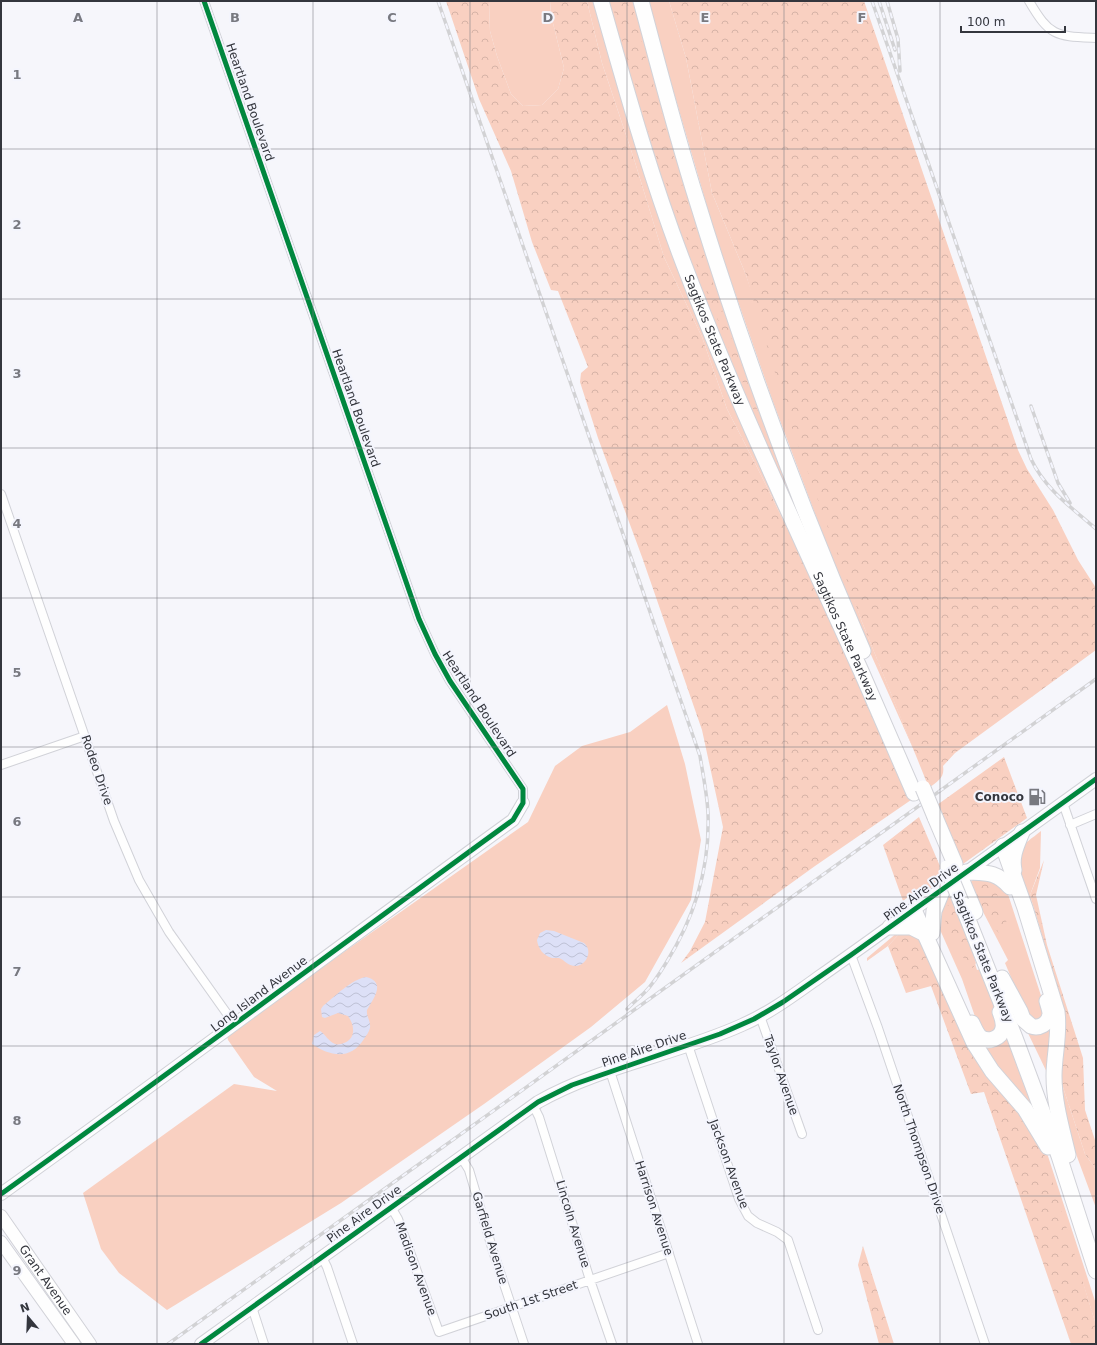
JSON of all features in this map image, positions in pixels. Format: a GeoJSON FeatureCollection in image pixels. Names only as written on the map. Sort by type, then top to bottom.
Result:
{"type":"FeatureCollection","features":[{"type":"Feature","properties":{"kind":"highway","name":"Sagtikos State Parkway"},"geometry":{"type":"LineString","coordinates":[[601,1],[631,107],[654,178],[684,265],[710,332],[761,452],[862,673],[931,819],[956,868],[965,900],[1068,1155],[1090,1234],[1096,1271]]}},
{"type":"Feature","properties":{"kind":"highway","name":"Sagtikos State Parkway"},"geometry":{"type":"LineString","coordinates":[[641,1],[668,102],[697,200],[760,392],[822,554],[918,790]]}},
{"type":"Feature","properties":{"kind":"highway"},"geometry":{"type":"LineString","coordinates":[[996,976],[1020,1010],[1023,1019],[1028,1025],[1036,1028],[1047,1022],[1050,1014],[1014,888],[1013,858],[1022,832]]}},
{"type":"Feature","properties":{"kind":"highway"},"geometry":{"type":"LineString","coordinates":[[1000,848],[1057,1012],[1058,1027],[1054,1066],[1054,1084],[1056,1102],[1068,1155]]}},
{"type":"Feature","properties":{"kind":"highway"},"geometry":{"type":"LineString","coordinates":[[956,868],[994,874],[1014,888]]}},
{"type":"Feature","properties":{"kind":"highway"},"geometry":{"type":"LineString","coordinates":[[943,888],[934,911],[928,934],[974,1028],[979,1036],[988,1040],[1000,1035],[1003,1028],[996,976]]}},
{"type":"Feature","properties":{"kind":"highway"},"geometry":{"type":"LineString","coordinates":[[917,908],[974,1043],[992,1071],[1025,1109],[1050,1152],[1063,1186],[1090,1234]]}},
{"type":"Feature","properties":{"kind":"highway"},"geometry":{"type":"LineString","coordinates":[[890,926],[911,927],[928,934]]}},
{"type":"Feature","properties":{"kind":"highway","name":"Sagtikos State Parkway"},"geometry":{"type":"LineString","coordinates":[[996,976],[1057,1149],[1090,1234]]}},
{"type":"Feature","properties":{"kind":"street","name":"Heartland Boulevard"},"geometry":{"type":"LineString","coordinates":[[204,1],[419,619],[435,654],[450,681],[524,790],[523,803]]}},
{"type":"Feature","properties":{"kind":"street"},"geometry":{"type":"LineString","coordinates":[[1028,1],[1039,18],[1051,31],[1063,36],[1096,38]]}},
{"type":"Feature","properties":{"kind":"street","name":"Rodeo Drive"},"geometry":{"type":"LineString","coordinates":[[1,494],[115,823],[139,880],[169,932],[235,1025]]}},
{"type":"Feature","properties":{"kind":"street"},"geometry":{"type":"LineString","coordinates":[[1,765],[85,736]]}},
{"type":"Feature","properties":{"kind":"street","name":"Pine Aire Drive"},"geometry":{"type":"LineString","coordinates":[[201,1344],[533,1105],[560,1090],[610,1071],[728,1031],[760,1016],[789,998],[917,908],[943,888],[956,868],[1000,848],[1096,779]]}},
{"type":"Feature","properties":{"kind":"street","name":"Long Island Avenue"},"geometry":{"type":"LineString","coordinates":[[1,1194],[235,1025],[513,820],[523,803]]}},
{"type":"Feature","properties":{"kind":"street"},"geometry":{"type":"LineString","coordinates":[[1063,803],[1096,899]]}},
{"type":"Feature","properties":{"kind":"street"},"geometry":{"type":"LineString","coordinates":[[1070,825],[1096,814]]}},
{"type":"Feature","properties":{"kind":"street","name":"North Thompson Drive"},"geometry":{"type":"LineString","coordinates":[[851,955],[878,1028],[985,1344]]}},
{"type":"Feature","properties":{"kind":"street","name":"Taylor Avenue"},"geometry":{"type":"LineString","coordinates":[[760,1016],[802,1134]]}},
{"type":"Feature","properties":{"kind":"street","name":"Jackson Avenue"},"geometry":{"type":"LineString","coordinates":[[688,1045],[740,1199],[748,1216],[757,1223],[777,1232],[788,1240],[818,1330]]}},
{"type":"Feature","properties":{"kind":"street","name":"Harrison Avenue"},"geometry":{"type":"LineString","coordinates":[[610,1071],[698,1344]]}},
{"type":"Feature","properties":{"kind":"street","name":"Lincoln Avenue"},"geometry":{"type":"LineString","coordinates":[[533,1105],[539,1117],[590,1280],[612,1344]]}},
{"type":"Feature","properties":{"kind":"street","name":"Garfield Avenue"},"geometry":{"type":"LineString","coordinates":[[461,1157],[469,1170],[493,1251],[524,1344]]}},
{"type":"Feature","properties":{"kind":"street","name":"Madison Avenue"},"geometry":{"type":"LineString","coordinates":[[391,1207],[398,1219],[439,1332]]}},
{"type":"Feature","properties":{"kind":"street","name":"Grant Avenue"},"geometry":{"type":"LineString","coordinates":[[1,1216],[90,1344]]}},
{"type":"Feature","properties":{"kind":"street","name":"Grant Avenue"},"geometry":{"type":"LineString","coordinates":[[1,1242],[74,1344]]}},
{"type":"Feature","properties":{"kind":"street","name":"South 1st Street"},"geometry":{"type":"LineString","coordinates":[[439,1332],[669,1253]]}},
{"type":"Feature","properties":{"kind":"street"},"geometry":{"type":"LineString","coordinates":[[322,1257],[327,1267],[353,1344]]}},
{"type":"Feature","properties":{"kind":"street"},"geometry":{"type":"LineString","coordinates":[[252,1307],[264,1344]]}},
{"type":"Feature","properties":{"kind":"green space"},"geometry":{"type":"Polygon","coordinates":[[[446,1],[489,1],[490,31],[497,56],[511,94],[523,106],[542,105],[558,89],[564,68],[551,15],[550,1],[587,1],[602,63],[634,159],[664,257],[702,337],[727,409],[828,611],[911,800],[815,866],[681,963],[690,951],[705,922],[723,827],[702,730],[642,557],[598,438],[580,382],[581,373],[588,367],[558,291],[551,290],[532,242],[511,171],[479,99],[446,1]]]}},
{"type":"Feature","properties":{"kind":"green space"},"geometry":{"type":"Polygon","coordinates":[[[489,1],[550,1],[551,15],[564,68],[558,89],[542,105],[523,106],[511,94],[497,56],[490,31],[489,1]]]}},
{"type":"Feature","properties":{"kind":"green space"},"geometry":{"type":"Polygon","coordinates":[[[587,1],[595,1],[606,46],[828,611],[727,409],[702,337],[664,257],[634,159],[602,63],[587,1]]]}},
{"type":"Feature","properties":{"kind":"green space"},"geometry":{"type":"Polygon","coordinates":[[[606,1],[635,1],[821,567],[771,463],[669,210],[606,1]]]}},
{"type":"Feature","properties":{"kind":"green space"},"geometry":{"type":"Polygon","coordinates":[[[611,1],[631,1],[662,115],[696,229],[759,415],[755,413],[711,303],[654,151],[611,1]]]}},
{"type":"Feature","properties":{"kind":"green space"},"geometry":{"type":"Polygon","coordinates":[[[648,1],[669,1],[686,58],[712,193],[746,275],[862,622],[916,755],[868,648],[826,543],[773,402],[718,244],[648,1]]]}},
{"type":"Feature","properties":{"kind":"green space"},"geometry":{"type":"Polygon","coordinates":[[[669,1],[864,1],[1018,450],[1027,469],[1053,510],[1078,560],[1096,588],[1096,650],[955,753],[943,766],[943,774],[940,779],[929,788],[862,622],[789,420],[746,275],[712,193],[686,58],[669,1]]]}},
{"type":"Feature","properties":{"kind":"green space"},"geometry":{"type":"Polygon","coordinates":[[[667,705],[685,764],[701,840],[691,900],[645,982],[591,1027],[484,1104],[341,1203],[167,1310],[119,1273],[101,1249],[83,1193],[234,1084],[277,1091],[254,1077],[228,1040],[227,1036],[528,822],[555,766],[582,746],[630,732],[667,705]]]}},
{"type":"Feature","properties":{"kind":"green space"},"geometry":{"type":"Polygon","coordinates":[[[1004,757],[1027,818],[963,864],[937,805],[1004,757]]]}},
{"type":"Feature","properties":{"kind":"green space"},"geometry":{"type":"Polygon","coordinates":[[[919,817],[945,878],[929,889],[917,890],[903,901],[883,845],[919,817]]]}},
{"type":"Feature","properties":{"kind":"green space"},"geometry":{"type":"Polygon","coordinates":[[[1041,831],[1040,868],[1030,895],[1045,949],[1022,888],[1017,864],[1019,851],[1021,848],[1041,831]]]}},
{"type":"Feature","properties":{"kind":"green space"},"geometry":{"type":"Polygon","coordinates":[[[1044,860],[1036,895],[1047,945],[1083,1058],[1085,1110],[1096,1143],[1096,1173],[1095,1168],[1085,1154],[1060,1078],[1063,1061],[1064,1010],[1030,895],[1044,860]]]}},
{"type":"Feature","properties":{"kind":"green space"},"geometry":{"type":"Polygon","coordinates":[[[986,877],[1006,888],[1046,1011],[1044,1022],[1028,1018],[1005,963],[1008,960],[980,906],[960,913],[977,970],[981,969],[1001,1021],[997,1035],[980,1031],[962,979],[937,923],[945,900],[973,880],[986,877]]]}},
{"type":"Feature","properties":{"kind":"green space"},"geometry":{"type":"Polygon","coordinates":[[[987,878],[997,892],[996,909],[1007,922],[1007,929],[1003,938],[993,926],[973,889],[975,880],[987,878]]]}},
{"type":"Feature","properties":{"kind":"green space"},"geometry":{"type":"Polygon","coordinates":[[[955,900],[976,963],[973,968],[967,964],[946,926],[946,907],[955,900]]]}},
{"type":"Feature","properties":{"kind":"green space"},"geometry":{"type":"Polygon","coordinates":[[[898,932],[916,933],[1012,1098],[1047,1153],[1096,1304],[1096,1325],[1083,1283],[1009,1099],[969,1050],[928,959],[900,933],[888,946],[867,961],[867,958],[898,932]]]}},
{"type":"Feature","properties":{"kind":"green space"},"geometry":{"type":"Polygon","coordinates":[[[900,933],[910,935],[920,942],[969,1050],[1009,1099],[1044,1153],[1096,1325],[1096,1344],[1071,1344],[984,1092],[971,1094],[931,986],[906,993],[888,946],[900,933]]]}},
{"type":"Feature","properties":{"kind":"green space"},"geometry":{"type":"Polygon","coordinates":[[[1051,1023],[1052,1083],[1026,1029],[1051,1023]]]}},
{"type":"Feature","properties":{"kind":"green space"},"geometry":{"type":"Polygon","coordinates":[[[1007,1029],[1043,1125],[978,1040],[1007,1029]]]}},
{"type":"Feature","properties":{"kind":"green space"},"geometry":{"type":"Polygon","coordinates":[[[1063,1035],[1063,1061],[1060,1078],[1085,1154],[1095,1168],[1096,1208],[1063,1119],[1058,1072],[1063,1035]]]}},
{"type":"Feature","properties":{"kind":"green space"},"geometry":{"type":"Polygon","coordinates":[[[863,1246],[894,1344],[879,1344],[858,1265],[863,1246]]]}},
{"type":"Feature","properties":{"kind":"water"},"geometry":{"type":"Polygon","coordinates":[[[546,930],[554,931],[584,943],[588,949],[588,957],[586,960],[580,965],[573,966],[559,958],[552,958],[544,954],[540,949],[537,940],[540,933],[546,930]]]}},
{"type":"Feature","properties":{"kind":"water"},"geometry":{"type":"Polygon","coordinates":[[[366,977],[372,979],[376,983],[377,991],[367,1010],[370,1029],[366,1037],[352,1051],[340,1054],[326,1051],[312,1044],[314,1035],[320,1031],[336,1044],[344,1043],[351,1038],[353,1034],[353,1027],[348,1016],[338,1013],[325,1018],[322,1017],[321,1009],[349,985],[361,978],[366,977]]]}},
{"type":"Feature","properties":{"kind":"railway"},"geometry":{"type":"LineString","coordinates":[[438,1],[700,756],[707,798],[708,833],[699,891],[685,928],[664,967],[648,989],[627,1009]]}},
{"type":"Feature","properties":{"kind":"railway"},"geometry":{"type":"LineString","coordinates":[[872,1],[1031,459],[1051,489],[1096,529]]}},
{"type":"Feature","properties":{"kind":"railway"},"geometry":{"type":"LineString","coordinates":[[879,1],[895,50]]}},
{"type":"Feature","properties":{"kind":"railway"},"geometry":{"type":"LineString","coordinates":[[887,1],[898,39],[900,71]]}},
{"type":"Feature","properties":{"kind":"railway"},"geometry":{"type":"LineString","coordinates":[[1031,406],[1058,483],[1070,503]]}},
{"type":"Feature","properties":{"kind":"railway"},"geometry":{"type":"LineString","coordinates":[[168,1344],[1096,679]]}},
{"type":"Feature","properties":{"kind":"cycle path"},"geometry":{"type":"LineString","coordinates":[[1,1194],[513,820],[523,803],[523,789],[450,681],[435,654],[419,619],[204,1]]}},
{"type":"Feature","properties":{"kind":"cycle path"},"geometry":{"type":"LineString","coordinates":[[201,1344],[538,1102],[572,1085],[720,1034],[754,1019],[783,1002],[851,955],[1096,779]]}},
{"type":"Feature","properties":{"kind":"place","name":"Conoco"},"geometry":{"type":"Point","coordinates":[1037,797]}}]}
